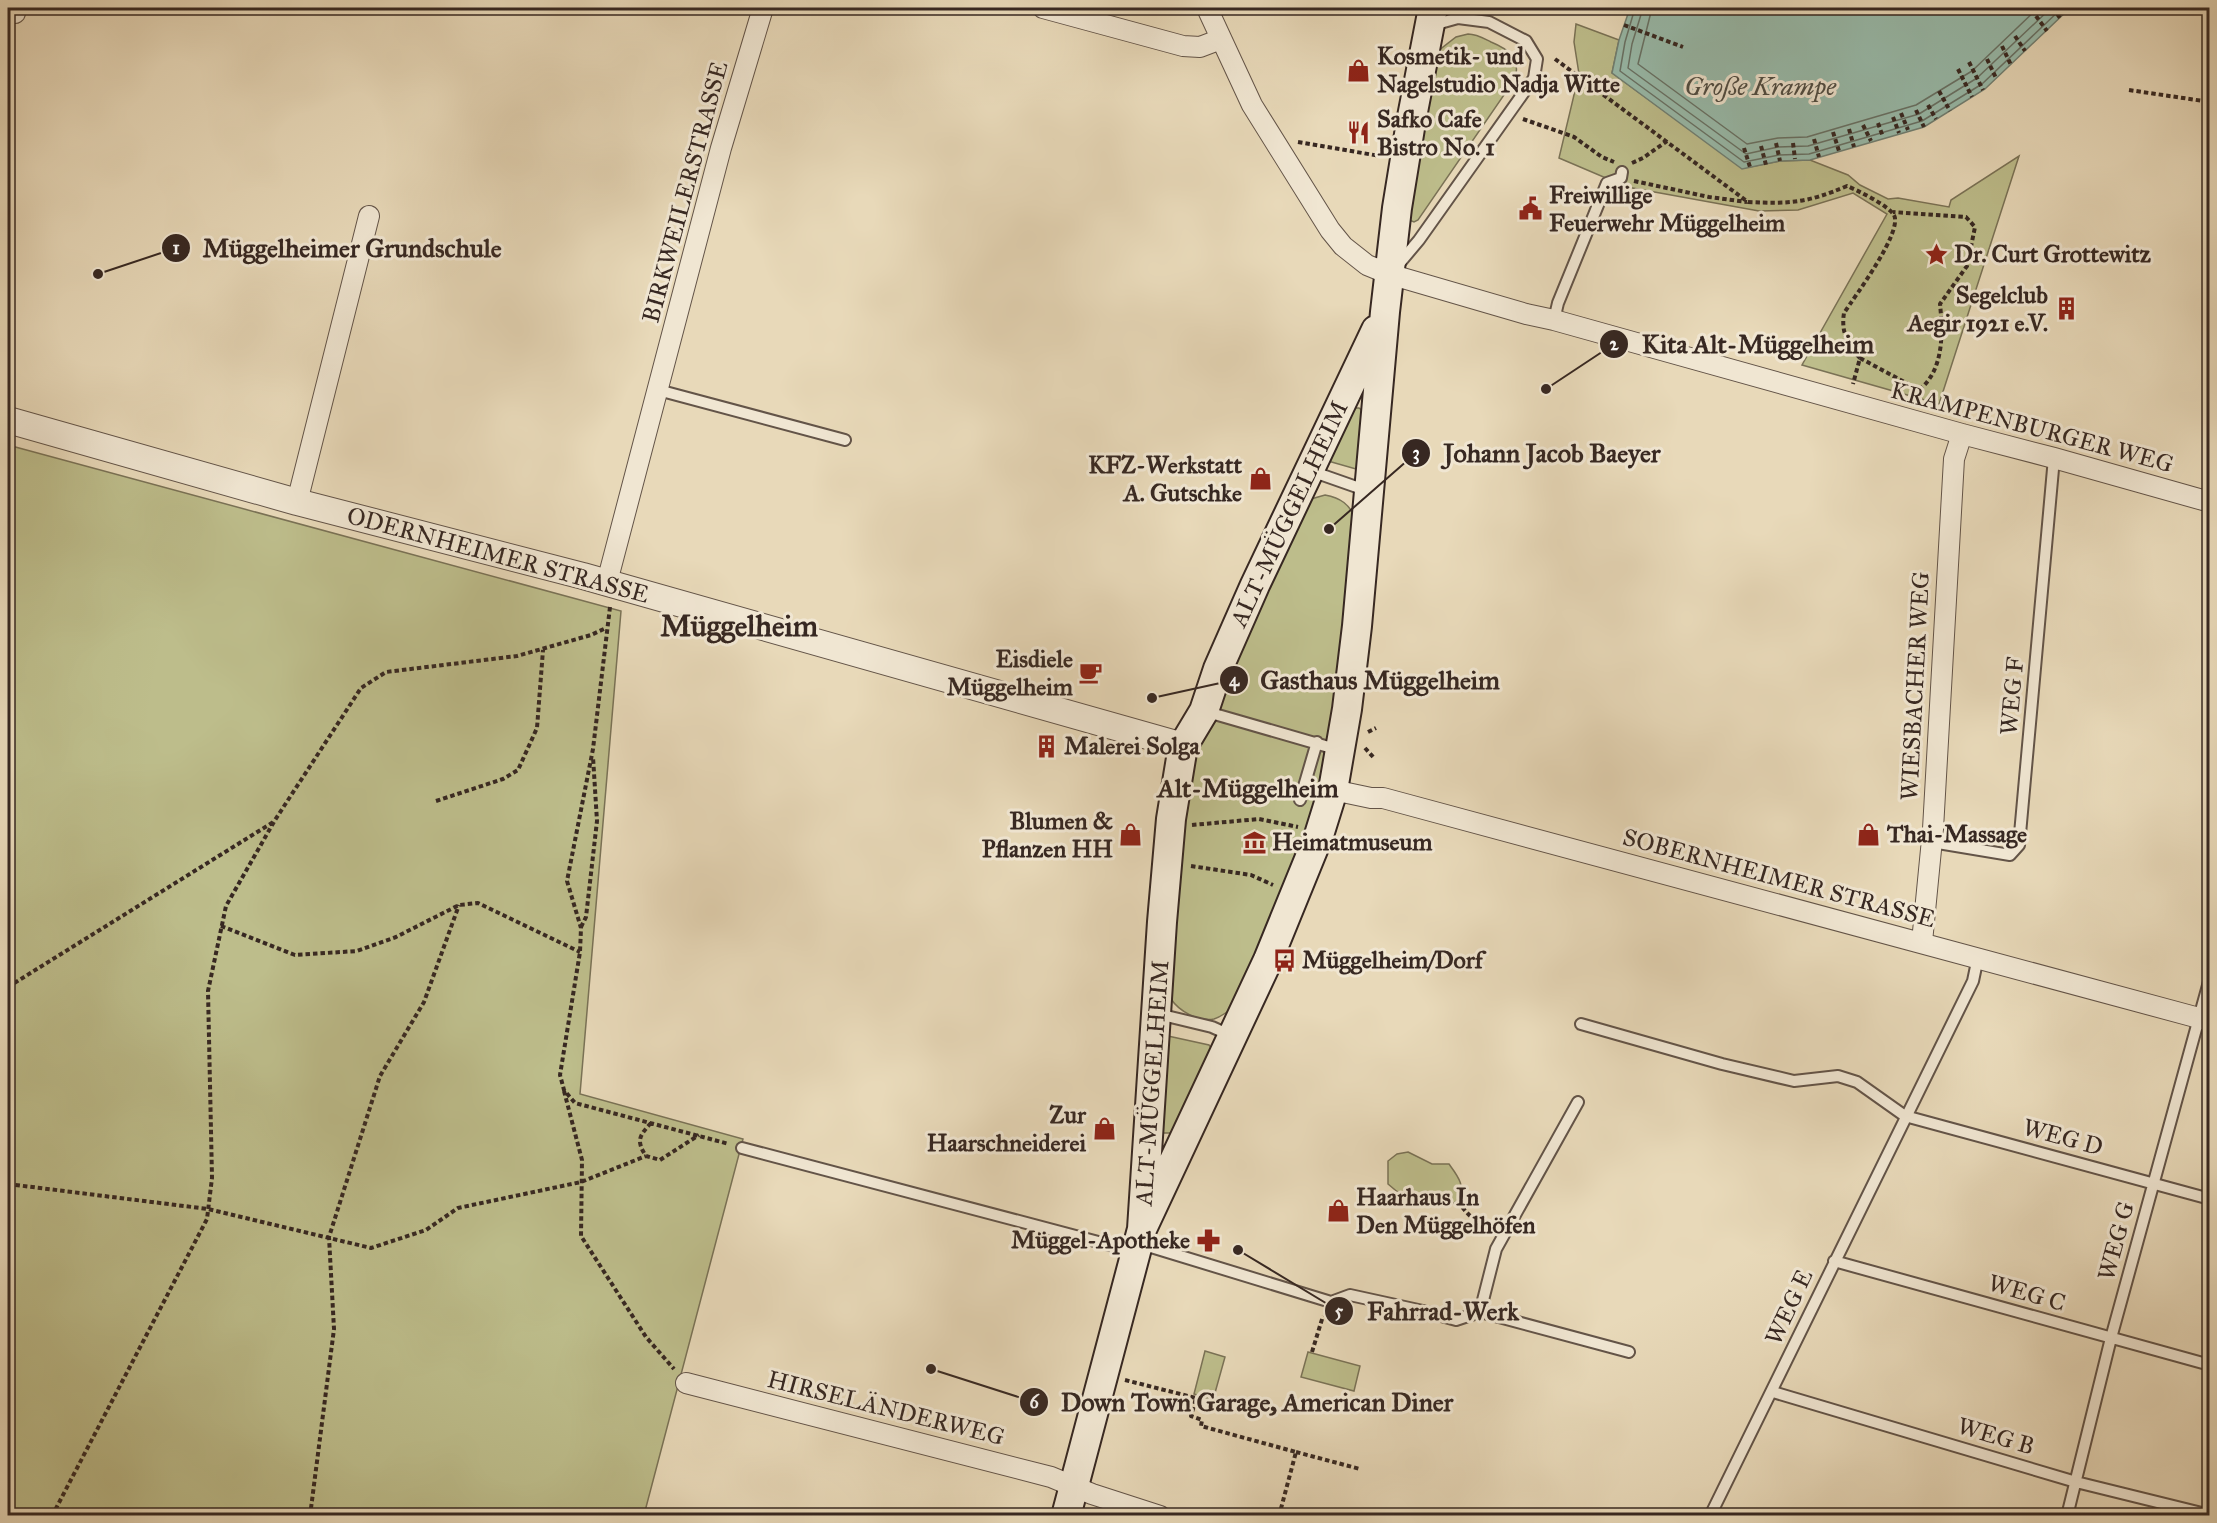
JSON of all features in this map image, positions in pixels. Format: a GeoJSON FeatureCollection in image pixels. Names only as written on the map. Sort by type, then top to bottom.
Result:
{"type":"FeatureCollection","features":[{"type":"Feature","properties":{"kind":"main road","name":"ALT-MÜGGELHEIM"},"geometry":{"type":"LineString","coordinates":[[1140,1238],[1296,894],[1319,835],[1333,790],[1328,746],[1347,710],[1397,208],[1431,17]]}},
{"type":"Feature","properties":{"kind":"main road","name":"ALT-MÜGGELHEIM"},"geometry":{"type":"LineString","coordinates":[[1140,1238],[1167,862],[1183,746],[1204,711],[1238,621],[1385,312]]}},
{"type":"Feature","properties":{"kind":"main road"},"geometry":{"type":"LineString","coordinates":[[1066,1515],[1140,1238]]}},
{"type":"Feature","properties":{"kind":"street","name":"BIRKWEILERSTRASSE"},"geometry":{"type":"LineString","coordinates":[[610,584],[721,148],[763,8]]}},
{"type":"Feature","properties":{"kind":"street"},"geometry":{"type":"LineString","coordinates":[[1043,8],[1184,46],[1200,47],[1221,39]]}},
{"type":"Feature","properties":{"kind":"street","name":"KRAMPENBURGER WEG"},"geometry":{"type":"LineString","coordinates":[[1207,8],[1252,105],[1330,230],[1343,246],[1366,265],[1389,274],[1526,314],[2210,502]]}},
{"type":"Feature","properties":{"kind":"street"},"geometry":{"type":"LineString","coordinates":[[297,502],[369,216]]}},
{"type":"Feature","properties":{"kind":"street","name":"ODERNHEIMER STRASSE"},"geometry":{"type":"LineString","coordinates":[[8,420],[297,502],[610,584],[1183,746]]}},
{"type":"Feature","properties":{"kind":"street","name":"WIESBACHER WEG"},"geometry":{"type":"LineString","coordinates":[[1922,942],[1932,842],[1954,459],[1962,434]]}},
{"type":"Feature","properties":{"kind":"street","name":"SOBERNHEIMER STRASSE"},"geometry":{"type":"LineString","coordinates":[[1333,790],[1371,798],[1383,798],[1978,957],[2204,1020]]}},
{"type":"Feature","properties":{"kind":"street","name":"HIRSELÄNDERWEG"},"geometry":{"type":"LineString","coordinates":[[686,1383],[1042,1475],[1099,1497],[1160,1515]]}},
{"type":"Feature","properties":{"kind":"lane"},"geometry":{"type":"LineString","coordinates":[[1389,274],[1419,240],[1533,78],[1537,59],[1526,41],[1489,22],[1431,17]]}},
{"type":"Feature","properties":{"kind":"lane"},"geometry":{"type":"LineString","coordinates":[[1554,320],[1558,303],[1607,183],[1623,172]]}},
{"type":"Feature","properties":{"kind":"lane"},"geometry":{"type":"LineString","coordinates":[[658,390],[845,440]]}},
{"type":"Feature","properties":{"kind":"lane","name":"WEG F"},"geometry":{"type":"LineString","coordinates":[[1932,842],[2010,855],[2019,845],[2054,458]]}},
{"type":"Feature","properties":{"kind":"lane"},"geometry":{"type":"LineString","coordinates":[[1311,471],[1368,491]]}},
{"type":"Feature","properties":{"kind":"lane"},"geometry":{"type":"LineString","coordinates":[[1204,711],[1328,746],[1300,800]]}},
{"type":"Feature","properties":{"kind":"lane","name":"WEG E"},"geometry":{"type":"LineString","coordinates":[[1710,1515],[1773,1392],[1834,1261],[1973,981],[1978,957]]}},
{"type":"Feature","properties":{"kind":"lane","name":"WEG G"},"geometry":{"type":"LineString","coordinates":[[2067,1515],[2111,1338],[2154,1184],[2204,1020],[2210,978]]}},
{"type":"Feature","properties":{"kind":"lane"},"geometry":{"type":"LineString","coordinates":[[1155,1014],[1191,1021],[1233,1036]]}},
{"type":"Feature","properties":{"kind":"lane"},"geometry":{"type":"LineString","coordinates":[[1581,1024],[1722,1064],[1794,1081],[1838,1076],[1857,1082],[1905,1116]]}},
{"type":"Feature","properties":{"kind":"lane"},"geometry":{"type":"LineString","coordinates":[[1480,1312],[1496,1249],[1578,1102]]}},
{"type":"Feature","properties":{"kind":"lane","name":"WEG D"},"geometry":{"type":"LineString","coordinates":[[1905,1116],[2210,1199]]}},
{"type":"Feature","properties":{"kind":"lane"},"geometry":{"type":"LineString","coordinates":[[742,1148],[1121,1248],[1140,1238],[1151,1247],[1331,1302],[1350,1295],[1456,1320],[1480,1312],[1629,1352]]}},
{"type":"Feature","properties":{"kind":"lane","name":"WEG C"},"geometry":{"type":"LineString","coordinates":[[1834,1261],[2210,1365]]}},
{"type":"Feature","properties":{"kind":"lane","name":"WEG B"},"geometry":{"type":"LineString","coordinates":[[1773,1392],[2076,1482],[2210,1515]]}},
{"type":"Feature","properties":{"kind":"path"},"geometry":{"type":"LineString","coordinates":[[2053,8],[2060,18]]}},
{"type":"Feature","properties":{"kind":"path"},"geometry":{"type":"LineString","coordinates":[[2036,16],[2047,31]]}},
{"type":"Feature","properties":{"kind":"path"},"geometry":{"type":"LineString","coordinates":[[1624,25],[1683,47]]}},
{"type":"Feature","properties":{"kind":"path"},"geometry":{"type":"LineString","coordinates":[[2015,36],[2025,51]]}},
{"type":"Feature","properties":{"kind":"path"},"geometry":{"type":"LineString","coordinates":[[2002,46],[2011,65]]}},
{"type":"Feature","properties":{"kind":"path"},"geometry":{"type":"LineString","coordinates":[[1555,58],[1748,202]]}},
{"type":"Feature","properties":{"kind":"path"},"geometry":{"type":"LineString","coordinates":[[1987,59],[1996,78]]}},
{"type":"Feature","properties":{"kind":"path"},"geometry":{"type":"LineString","coordinates":[[1969,62],[1983,90]]}},
{"type":"Feature","properties":{"kind":"path"},"geometry":{"type":"LineString","coordinates":[[1958,69],[1972,97]]}},
{"type":"Feature","properties":{"kind":"path"},"geometry":{"type":"LineString","coordinates":[[2130,90],[2210,102]]}},
{"type":"Feature","properties":{"kind":"path"},"geometry":{"type":"LineString","coordinates":[[1939,91],[1950,111]]}},
{"type":"Feature","properties":{"kind":"path"},"geometry":{"type":"LineString","coordinates":[[1928,105],[1936,119]]}},
{"type":"Feature","properties":{"kind":"path"},"geometry":{"type":"LineString","coordinates":[[1916,110],[1924,127]]}},
{"type":"Feature","properties":{"kind":"path"},"geometry":{"type":"LineString","coordinates":[[1901,112],[1908,130]]}},
{"type":"Feature","properties":{"kind":"path"},"geometry":{"type":"LineString","coordinates":[[1893,117],[1899,133]]}},
{"type":"Feature","properties":{"kind":"path"},"geometry":{"type":"LineString","coordinates":[[1523,119],[1574,137],[1623,172],[1709,197],[1748,202],[1788,203],[1806,201],[1846,186],[1893,212],[1966,217],[1975,227],[1967,266],[1940,304],[1943,331],[1935,373],[1919,390],[1860,358],[1851,350],[1842,324],[1844,313],[1891,239],[1896,221],[1893,212]]}},
{"type":"Feature","properties":{"kind":"path"},"geometry":{"type":"LineString","coordinates":[[1878,123],[1883,137]]}},
{"type":"Feature","properties":{"kind":"path"},"geometry":{"type":"LineString","coordinates":[[1863,125],[1871,141]]}},
{"type":"Feature","properties":{"kind":"path"},"geometry":{"type":"LineString","coordinates":[[1849,129],[1854,147]]}},
{"type":"Feature","properties":{"kind":"path"},"geometry":{"type":"LineString","coordinates":[[1833,132],[1839,151]]}},
{"type":"Feature","properties":{"kind":"path"},"geometry":{"type":"LineString","coordinates":[[1814,139],[1819,157]]}},
{"type":"Feature","properties":{"kind":"path"},"geometry":{"type":"LineString","coordinates":[[1278,147],[1289,141],[1380,156]]}},
{"type":"Feature","properties":{"kind":"path"},"geometry":{"type":"LineString","coordinates":[[1623,172],[1667,141]]}},
{"type":"Feature","properties":{"kind":"path"},"geometry":{"type":"LineString","coordinates":[[1776,143],[1780,161]]}},
{"type":"Feature","properties":{"kind":"path"},"geometry":{"type":"LineString","coordinates":[[1793,143],[1795,159]]}},
{"type":"Feature","properties":{"kind":"path"},"geometry":{"type":"LineString","coordinates":[[1761,146],[1766,165]]}},
{"type":"Feature","properties":{"kind":"path"},"geometry":{"type":"LineString","coordinates":[[1744,148],[1750,167]]}},
{"type":"Feature","properties":{"kind":"path"},"geometry":{"type":"LineString","coordinates":[[1848,402],[1860,358]]}},
{"type":"Feature","properties":{"kind":"path"},"geometry":{"type":"LineString","coordinates":[[610,584],[593,752],[567,881],[581,928],[580,952],[560,1076],[582,1160],[581,1236],[646,1337],[686,1383]]}},
{"type":"Feature","properties":{"kind":"path"},"geometry":{"type":"LineString","coordinates":[[52,1515],[207,1218],[212,1178],[208,992],[226,906],[275,820],[361,688],[386,672],[517,656],[543,650],[606,628]]}},
{"type":"Feature","properties":{"kind":"path"},"geometry":{"type":"LineString","coordinates":[[436,801],[503,779],[518,770],[537,728],[543,650]]}},
{"type":"Feature","properties":{"kind":"path"},"geometry":{"type":"LineString","coordinates":[[581,928],[586,917],[597,820],[593,752]]}},
{"type":"Feature","properties":{"kind":"path"},"geometry":{"type":"LineString","coordinates":[[1171,826],[1259,819],[1304,829],[1319,835]]}},
{"type":"Feature","properties":{"kind":"path"},"geometry":{"type":"LineString","coordinates":[[8,987],[275,820]]}},
{"type":"Feature","properties":{"kind":"path"},"geometry":{"type":"LineString","coordinates":[[1167,862],[1251,875],[1296,894]]}},
{"type":"Feature","properties":{"kind":"path"},"geometry":{"type":"LineString","coordinates":[[221,926],[295,956],[357,951],[396,937],[459,905],[478,903],[580,952]]}},
{"type":"Feature","properties":{"kind":"path"},"geometry":{"type":"LineString","coordinates":[[310,1515],[334,1329],[328,1238],[380,1076],[424,1002],[459,905]]}},
{"type":"Feature","properties":{"kind":"path"},"geometry":{"type":"LineString","coordinates":[[564,1090],[575,1103],[742,1148]]}},
{"type":"Feature","properties":{"kind":"path"},"geometry":{"type":"LineString","coordinates":[[646,1156],[640,1146],[641,1133],[651,1123]]}},
{"type":"Feature","properties":{"kind":"path"},"geometry":{"type":"LineString","coordinates":[[8,1184],[208,1209],[370,1248],[426,1230],[458,1208],[581,1182],[646,1156],[660,1160],[699,1135]]}},
{"type":"Feature","properties":{"kind":"path"},"geometry":{"type":"LineString","coordinates":[[1458,1200],[1466,1214],[1480,1225],[1504,1234]]}},
{"type":"Feature","properties":{"kind":"path"},"geometry":{"type":"LineString","coordinates":[[1120,1379],[1196,1398],[1191,1416],[1202,1420],[1201,1425],[1360,1469]]}},
{"type":"Feature","properties":{"kind":"path"},"geometry":{"type":"LineString","coordinates":[[1280,1515],[1296,1452]]}},
{"type":"Feature","properties":{"kind":"green space"},"geometry":{"type":"Polygon","coordinates":[[[1576,24],[1619,40],[1612,73],[1696,134],[1750,167],[1780,161],[1810,160],[1848,175],[1860,185],[1888,199],[1898,198],[1949,207],[1951,200],[2019,156],[1939,404],[1802,365],[1887,214],[1853,193],[1798,210],[1759,211],[1627,187],[1559,158],[1579,74],[1574,42],[1576,24]]]}},
{"type":"Feature","properties":{"kind":"green space"},"geometry":{"type":"Polygon","coordinates":[[[1468,34],[1480,36],[1508,51],[1515,60],[1515,79],[1418,220],[1414,222],[1409,220],[1427,83],[1438,51],[1456,37],[1468,34]]]}},
{"type":"Feature","properties":{"kind":"green space"},"geometry":{"type":"Polygon","coordinates":[[[1354,408],[1359,408],[1364,412],[1358,469],[1328,461],[1354,408]]]}},
{"type":"Feature","properties":{"kind":"green space"},"geometry":{"type":"Polygon","coordinates":[[[8,445],[621,611],[580,1094],[743,1139],[644,1515],[8,1515],[8,445]]]}},
{"type":"Feature","properties":{"kind":"green space"},"geometry":{"type":"Polygon","coordinates":[[[1325,495],[1344,502],[1356,519],[1349,622],[1311,836],[1231,1009],[1214,1019],[1202,1019],[1184,1011],[1171,999],[1174,886],[1189,786],[1212,701],[1311,499],[1325,495]]]}},
{"type":"Feature","properties":{"kind":"green space"},"geometry":{"type":"Polygon","coordinates":[[[1168,1036],[1209,1045],[1214,1051],[1172,1133],[1162,1133],[1168,1036]]]}},
{"type":"Feature","properties":{"kind":"green space"},"geometry":{"type":"Polygon","coordinates":[[[1408,1152],[1432,1164],[1449,1164],[1461,1186],[1461,1196],[1458,1201],[1440,1206],[1421,1203],[1403,1195],[1388,1184],[1388,1161],[1397,1154],[1408,1152]]]}},
{"type":"Feature","properties":{"kind":"green space"},"geometry":{"type":"Polygon","coordinates":[[[1205,1351],[1225,1357],[1213,1400],[1194,1394],[1205,1351]]]}},
{"type":"Feature","properties":{"kind":"green space"},"geometry":{"type":"Polygon","coordinates":[[[1308,1352],[1360,1366],[1354,1391],[1301,1377],[1308,1352]]]}},
{"type":"Feature","properties":{"kind":"water","name":"Große Krampe"},"geometry":{"type":"Polygon","coordinates":[[[1630,8],[2070,8],[1985,89],[1924,127],[1810,160],[1780,161],[1742,169],[1612,73],[1619,40],[1630,8]]]}},
{"type":"Feature","properties":{"kind":"place","name":"Kosmetik- und Nagelstudio Nadja Witte"},"geometry":{"type":"Point","coordinates":[1359,70]}},
{"type":"Feature","properties":{"kind":"place","name":"Safko Cafe Bistro No. 1"},"geometry":{"type":"Point","coordinates":[1359,133]}},
{"type":"Feature","properties":{"kind":"place","name":"Freiwillige Feuerwehr Müggelheim"},"geometry":{"type":"Point","coordinates":[1531,209]}},
{"type":"Feature","properties":{"kind":"place","name":"Dr. Curt Grottewitz"},"geometry":{"type":"Point","coordinates":[1936,254]}},
{"type":"Feature","properties":{"kind":"place","name":"Müggelheimer Grundschule"},"geometry":{"type":"Point","coordinates":[98,274]}},
{"type":"Feature","properties":{"kind":"place","name":"Segelclub Aegir 1921 e.V."},"geometry":{"type":"Point","coordinates":[2066,309]}},
{"type":"Feature","properties":{"kind":"place","name":"Kita Alt-Müggelheim"},"geometry":{"type":"Point","coordinates":[1546,389]}},
{"type":"Feature","properties":{"kind":"place","name":"KFZ-Werkstatt A. Gutschke"},"geometry":{"type":"Point","coordinates":[1260,479]}},
{"type":"Feature","properties":{"kind":"place","name":"Johann Jacob Baeyer"},"geometry":{"type":"Point","coordinates":[1329,529]}},
{"type":"Feature","properties":{"kind":"place","name":"Eisdiele Müggelheim"},"geometry":{"type":"Point","coordinates":[1091,673]}},
{"type":"Feature","properties":{"kind":"place","name":"Gasthaus Müggelheim"},"geometry":{"type":"Point","coordinates":[1152,698]}},
{"type":"Feature","properties":{"kind":"place","name":"Malerei Solga"},"geometry":{"type":"Point","coordinates":[1046,746]}},
{"type":"Feature","properties":{"kind":"place","name":"Thai-Massage"},"geometry":{"type":"Point","coordinates":[1869,834]}},
{"type":"Feature","properties":{"kind":"place","name":"Blumen & Pflanzen HH"},"geometry":{"type":"Point","coordinates":[1131,835]}},
{"type":"Feature","properties":{"kind":"place","name":"Heimatmuseum"},"geometry":{"type":"Point","coordinates":[1254,842]}},
{"type":"Feature","properties":{"kind":"place","name":"Müggelheim/Dorf"},"geometry":{"type":"Point","coordinates":[1284,960]}},
{"type":"Feature","properties":{"kind":"place","name":"Zur Haarschneiderei"},"geometry":{"type":"Point","coordinates":[1104,1129]}},
{"type":"Feature","properties":{"kind":"place","name":"Haarhaus In Den Müggelhöfen"},"geometry":{"type":"Point","coordinates":[1338,1211]}},
{"type":"Feature","properties":{"kind":"place","name":"Müggel-Apotheke"},"geometry":{"type":"Point","coordinates":[1208,1240]}},
{"type":"Feature","properties":{"kind":"place","name":"Fahrrad-Werk"},"geometry":{"type":"Point","coordinates":[1238,1250]}},
{"type":"Feature","properties":{"kind":"place","name":"Down Town Garage, American Diner"},"geometry":{"type":"Point","coordinates":[931,1369]}},
{"type":"Feature","properties":{"kind":"district","name":"Müggelheim"},"geometry":{"type":"Point","coordinates":[739,626]}},
{"type":"Feature","properties":{"kind":"district","name":"Alt-Müggelheim"},"geometry":{"type":"Point","coordinates":[1248,788]}}]}
